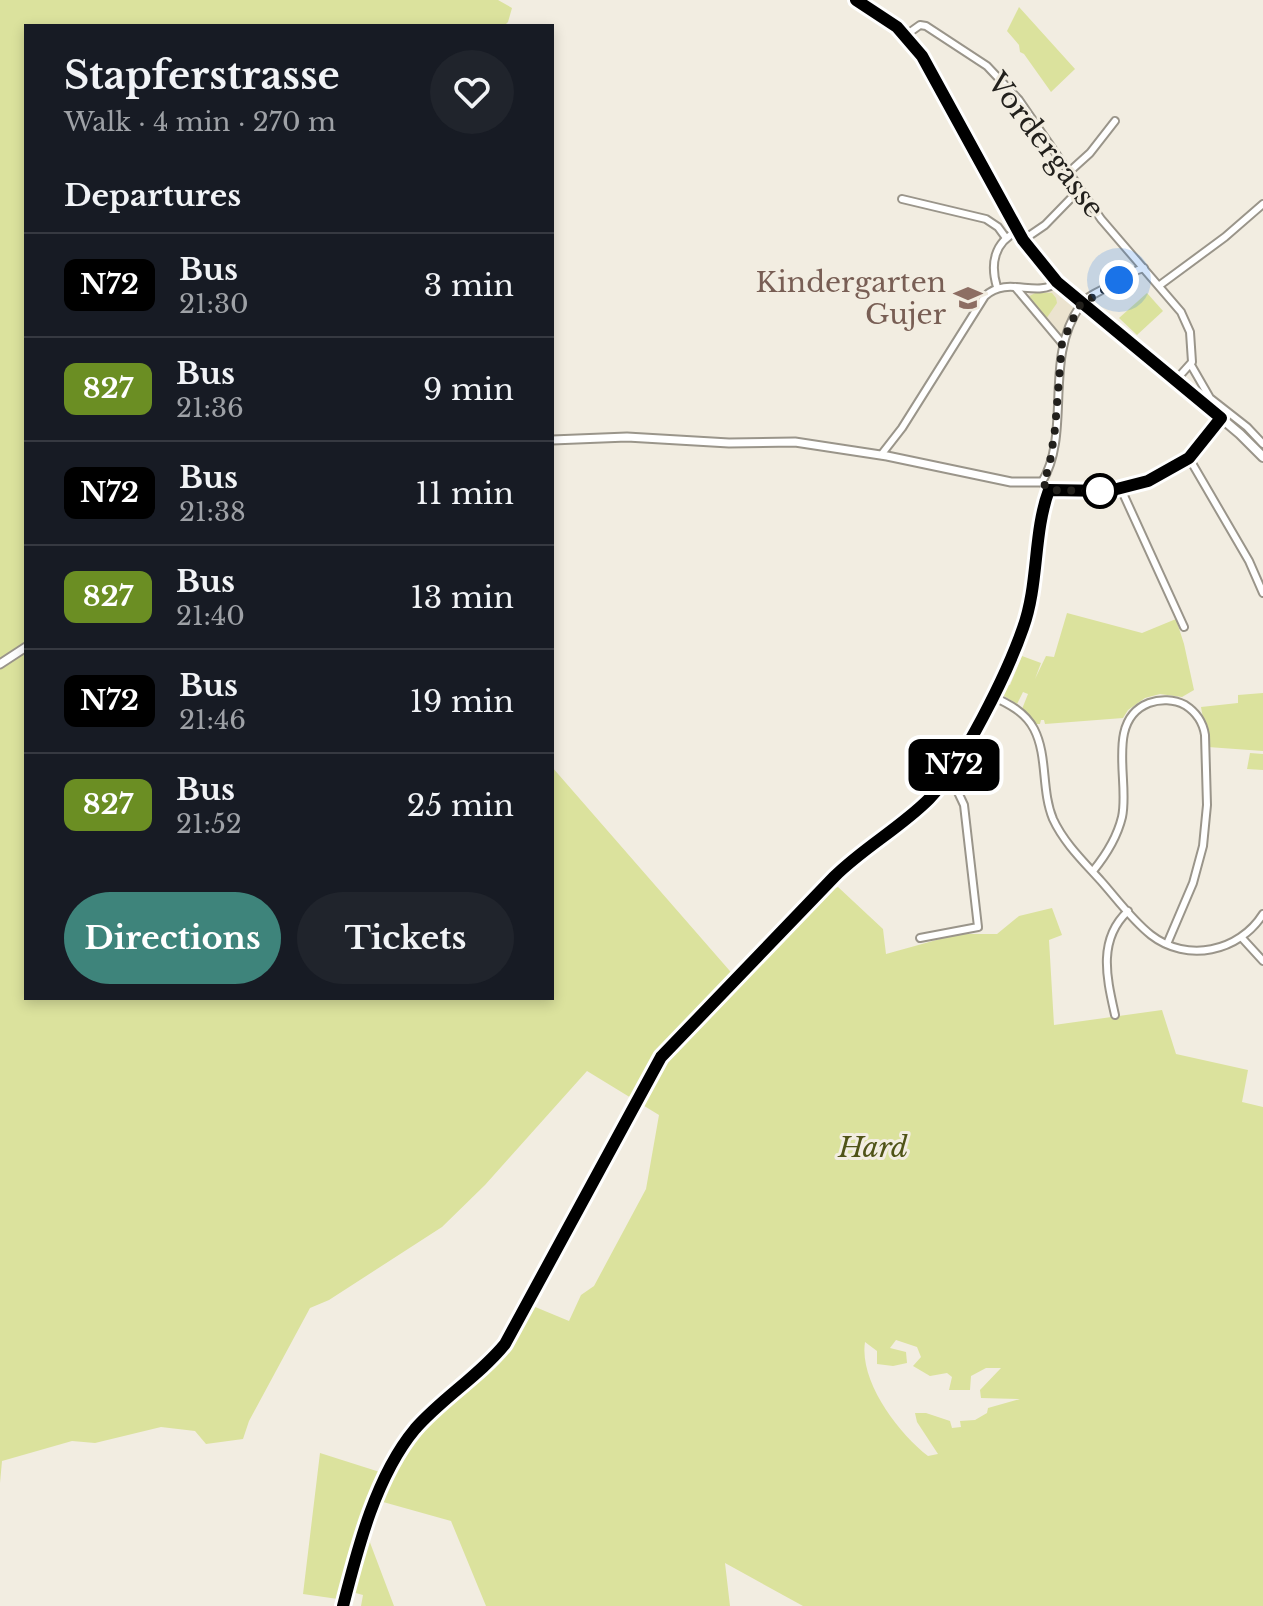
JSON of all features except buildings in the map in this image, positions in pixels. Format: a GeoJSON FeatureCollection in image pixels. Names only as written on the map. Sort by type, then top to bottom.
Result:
{"type":"FeatureCollection","features":[{"type":"Feature","properties":{"kind":"main road"},"geometry":{"type":"LineString","coordinates":[[856,0],[888,19],[906,35],[922,56],[1021,235],[1057,282],[1240,434],[1263,457]]}},
{"type":"Feature","properties":{"kind":"street","name":"Vordergasse"},"geometry":{"type":"LineString","coordinates":[[906,35],[920,25],[926,26],[987,66],[1019,100],[1101,219],[1160,285],[1187,322],[1191,337],[1191,365]]}},
{"type":"Feature","properties":{"kind":"street"},"geometry":{"type":"LineString","coordinates":[[1069,172],[1090,153],[1115,121]]}},
{"type":"Feature","properties":{"kind":"street"},"geometry":{"type":"LineString","coordinates":[[997,287],[992,263],[1006,238],[1045,225],[1080,189]]}},
{"type":"Feature","properties":{"kind":"street"},"geometry":{"type":"LineString","coordinates":[[902,199],[986,219],[998,227],[1006,238]]}},
{"type":"Feature","properties":{"kind":"street"},"geometry":{"type":"LineString","coordinates":[[1160,285],[1225,237],[1263,204]]}},
{"type":"Feature","properties":{"kind":"street"},"geometry":{"type":"LineString","coordinates":[[1130,273],[1132,255]]}},
{"type":"Feature","properties":{"kind":"street"},"geometry":{"type":"LineString","coordinates":[[1042,482],[1049,469],[1055,429],[1062,343],[1083,303],[1130,273],[1144,268]]}},
{"type":"Feature","properties":{"kind":"street"},"geometry":{"type":"LineString","coordinates":[[881,455],[902,428],[985,296],[997,287],[1051,287],[1057,282]]}},
{"type":"Feature","properties":{"kind":"street"},"geometry":{"type":"LineString","coordinates":[[1015,287],[1062,343]]}},
{"type":"Feature","properties":{"kind":"street"},"geometry":{"type":"LineString","coordinates":[[1022,297],[1031,288]]}},
{"type":"Feature","properties":{"kind":"street"},"geometry":{"type":"LineString","coordinates":[[1175,381],[1191,365],[1210,398],[1263,444]]}},
{"type":"Feature","properties":{"kind":"street"},"geometry":{"type":"LineString","coordinates":[[1049,490],[1059,488],[1094,492],[1121,489],[1148,481],[1189,458],[1221,418]]}},
{"type":"Feature","properties":{"kind":"street"},"geometry":{"type":"LineString","coordinates":[[554,440],[616,437],[729,443],[795,442],[881,455],[1011,482],[1042,482],[1049,490]]}},
{"type":"Feature","properties":{"kind":"street"},"geometry":{"type":"LineString","coordinates":[[1189,458],[1249,561],[1263,593]]}},
{"type":"Feature","properties":{"kind":"street"},"geometry":{"type":"LineString","coordinates":[[1121,489],[1184,627]]}},
{"type":"Feature","properties":{"kind":"street"},"geometry":{"type":"LineString","coordinates":[[343,1606],[375,1500],[396,1456],[429,1416],[488,1364],[505,1344],[661,1057],[834,877],[919,808],[946,777],[992,696],[1024,627],[1049,490]]}},
{"type":"Feature","properties":{"kind":"street"},"geometry":{"type":"LineString","coordinates":[[0,664],[24,648]]}},
{"type":"Feature","properties":{"kind":"street"},"geometry":{"type":"LineString","coordinates":[[992,696],[1018,710],[1033,726],[1038,739],[1045,796],[1066,841],[1150,934],[1167,944],[1203,951],[1242,938],[1263,914]]}},
{"type":"Feature","properties":{"kind":"street"},"geometry":{"type":"LineString","coordinates":[[1093,871],[1110,848],[1122,817],[1123,739],[1128,720],[1140,707],[1156,701],[1171,701],[1186,706],[1202,723],[1205,735],[1205,832],[1193,883],[1167,944]]}},
{"type":"Feature","properties":{"kind":"street"},"geometry":{"type":"LineString","coordinates":[[920,938],[978,927],[964,805],[958,790],[946,777]]}},
{"type":"Feature","properties":{"kind":"street"},"geometry":{"type":"LineString","coordinates":[[1115,1015],[1106,971],[1107,955],[1115,929],[1128,911]]}},
{"type":"Feature","properties":{"kind":"street"},"geometry":{"type":"LineString","coordinates":[[1242,938],[1263,961]]}},
{"type":"Feature","properties":{"kind":"shaded area"},"geometry":{"type":"Polygon","coordinates":[[[1036,290],[1059,290],[1075,304],[1061,335],[1024,297],[1036,290]]]}},
{"type":"Feature","properties":{"kind":"green space","name":"Hard"},"geometry":{"type":"Polygon","coordinates":[[[0,0],[498,0],[512,8],[506,24],[24,24],[24,1000],[554,1000],[554,769],[736,978],[819,893],[838,887],[883,929],[886,954],[958,934],[997,934],[1019,916],[1052,908],[1062,935],[1049,940],[1054,1025],[1162,1010],[1176,1054],[1248,1070],[1242,1102],[1263,1107],[1263,1606],[803,1606],[725,1563],[730,1606],[486,1606],[451,1521],[376,1500],[366,1532],[394,1606],[361,1606],[363,1595],[348,1591],[345,1600],[303,1594],[320,1453],[386,1474],[416,1428],[488,1364],[528,1304],[569,1321],[581,1295],[594,1286],[646,1189],[659,1115],[587,1071],[485,1185],[442,1227],[329,1300],[310,1308],[249,1421],[243,1439],[206,1444],[195,1431],[161,1427],[95,1443],[72,1441],[2,1461],[0,1483],[0,0]],[[896,1340],[890,1348],[906,1352],[907,1363],[893,1366],[877,1364],[877,1351],[865,1342],[868,1373],[874,1389],[893,1420],[928,1456],[938,1454],[917,1422],[915,1413],[926,1413],[950,1421],[952,1428],[961,1427],[960,1421],[975,1420],[987,1413],[988,1408],[1020,1399],[981,1398],[980,1390],[1001,1368],[986,1368],[971,1376],[970,1390],[949,1390],[952,1377],[947,1373],[930,1376],[913,1366],[921,1357],[917,1347],[896,1340]]]}},
{"type":"Feature","properties":{"kind":"green space"},"geometry":{"type":"Polygon","coordinates":[[[1019,7],[1075,69],[1051,92],[1007,31],[1019,7]]]}},
{"type":"Feature","properties":{"kind":"green space"},"geometry":{"type":"Polygon","coordinates":[[[1037,292],[1052,293],[1056,298],[1057,303],[1046,319],[1026,298],[1037,292]]]}},
{"type":"Feature","properties":{"kind":"green space"},"geometry":{"type":"Polygon","coordinates":[[[1147,293],[1163,311],[1137,335],[1119,318],[1147,293]]]}},
{"type":"Feature","properties":{"kind":"green space"},"geometry":{"type":"Polygon","coordinates":[[[1067,613],[1142,633],[1176,619],[1194,690],[1182,697],[1160,694],[1145,698],[1128,710],[1123,718],[1045,724],[1041,720],[1040,724],[1036,724],[1022,709],[1028,694],[1023,692],[1017,704],[1001,691],[1005,683],[1010,685],[1022,656],[1041,663],[1035,679],[1046,656],[1054,657],[1067,613]]]}},
{"type":"Feature","properties":{"kind":"green space"},"geometry":{"type":"Polygon","coordinates":[[[1263,693],[1263,751],[1208,747],[1201,707],[1238,703],[1238,695],[1263,693]]]}},
{"type":"Feature","properties":{"kind":"green space"},"geometry":{"type":"Polygon","coordinates":[[[1250,753],[1263,754],[1263,770],[1247,769],[1250,753]]]}},
{"type":"Feature","properties":{"kind":"bus line","name":"N72"},"geometry":{"type":"LineString","coordinates":[[343,1606],[375,1500],[396,1456],[416,1428],[488,1364],[505,1344],[661,1057],[845,866],[919,808],[946,777],[973,733],[1024,627],[1049,490],[1109,491],[1148,481],[1189,458],[1221,418],[1057,282],[1042,265],[1023,240],[922,56],[906,35],[888,19],[856,0]]}},
{"type":"Feature","properties":{"kind":"place","name":"Kindergarten Gujer"},"geometry":{"type":"Point","coordinates":[968,298]}},
{"type":"Feature","properties":{"kind":"route"},"geometry":{"type":"LineString","coordinates":[[1100,491],[1049,490],[1042,482],[1049,469],[1055,429],[1062,343],[1079,306],[1119,280]]}}]}
